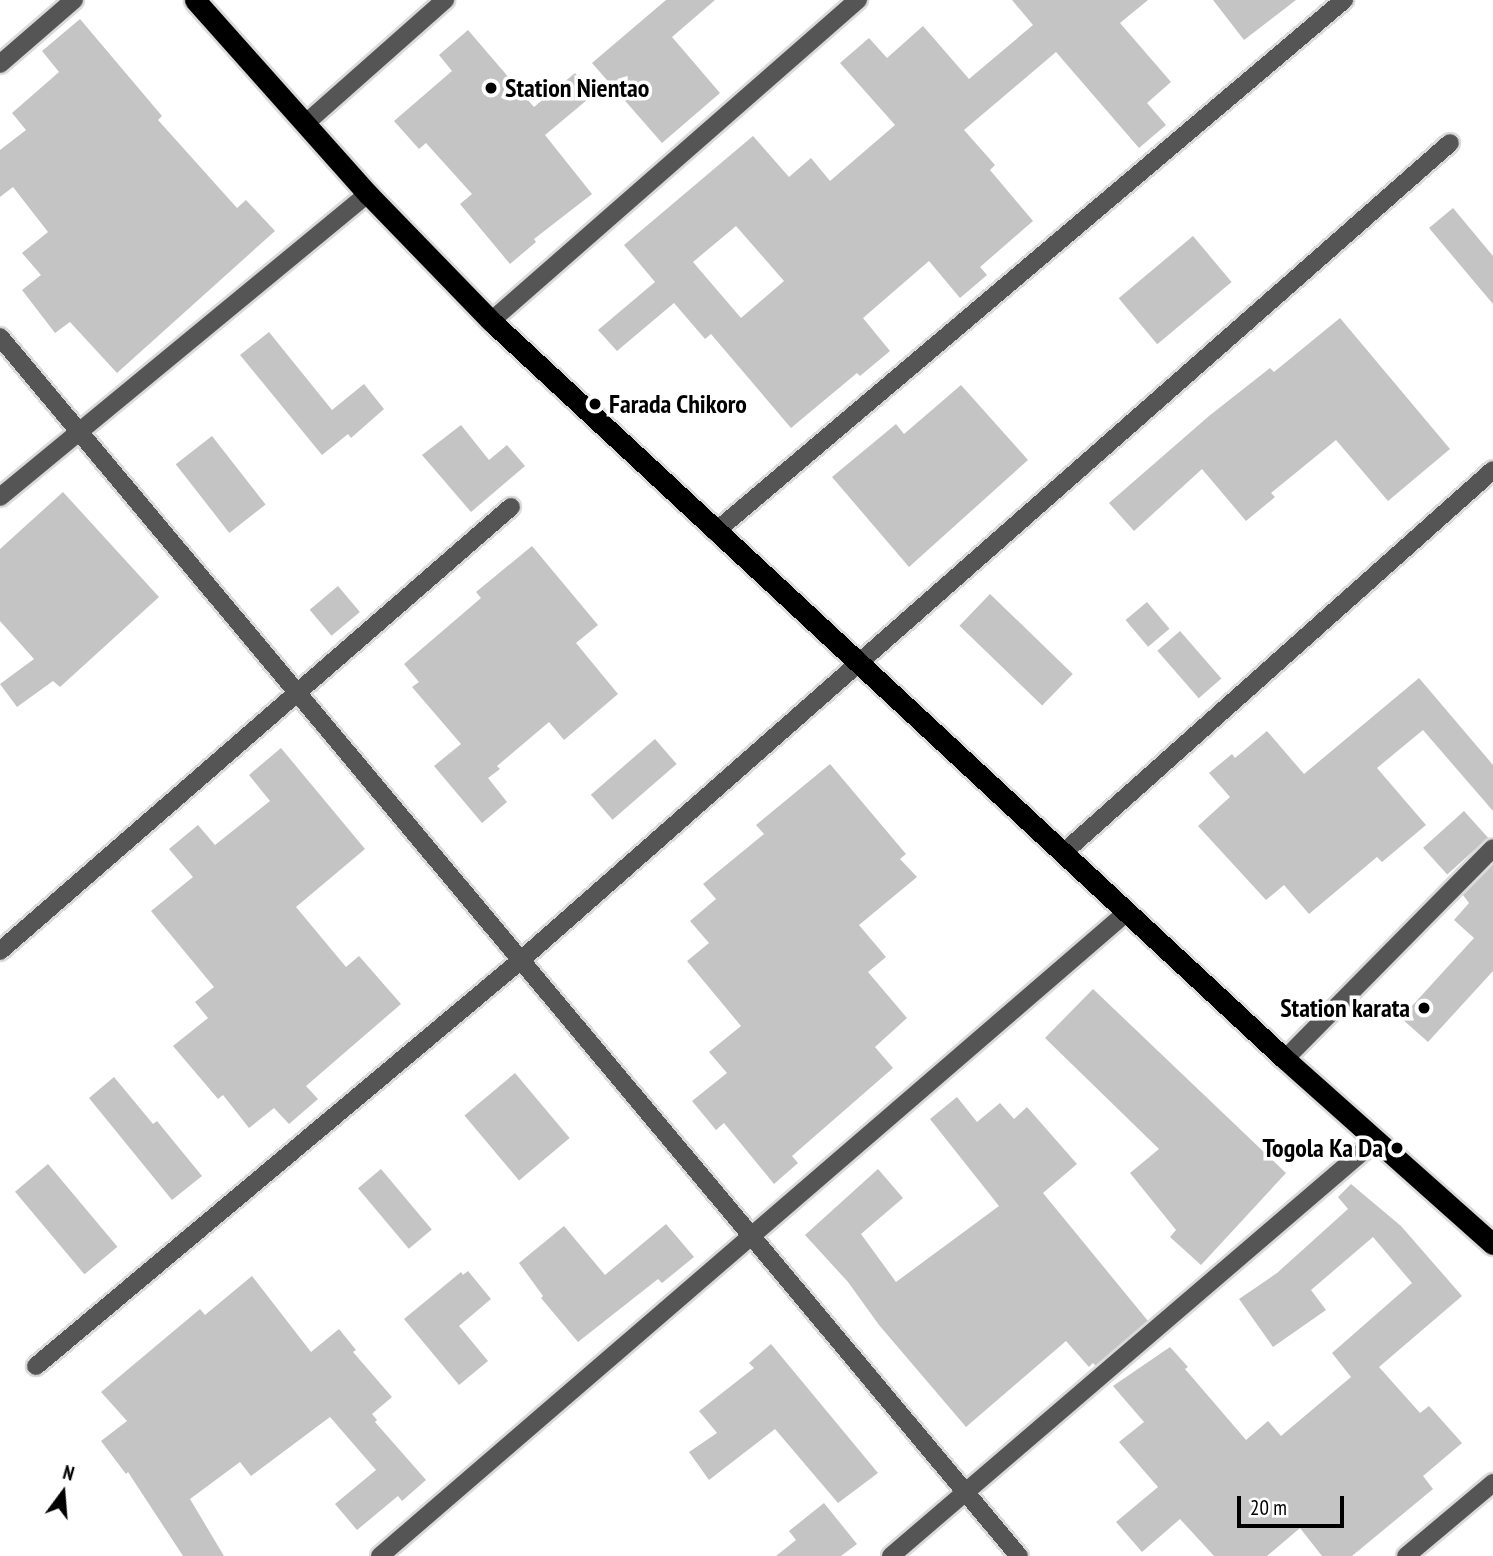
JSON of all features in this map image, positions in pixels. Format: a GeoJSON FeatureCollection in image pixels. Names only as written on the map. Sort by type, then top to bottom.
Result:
{"type":"FeatureCollection","features":[{"type":"Feature","properties":{"kind":"highway"},"geometry":{"type":"LineString","coordinates":[[195,0],[369,194],[491,321],[1284,1059],[1375,1141],[1490,1236]]}},
{"type":"Feature","properties":{"kind":"street"},"geometry":{"type":"LineString","coordinates":[[0,64],[74,0]]}},
{"type":"Feature","properties":{"kind":"street"},"geometry":{"type":"LineString","coordinates":[[306,123],[445,0]]}},
{"type":"Feature","properties":{"kind":"street"},"geometry":{"type":"LineString","coordinates":[[491,321],[858,0]]}},
{"type":"Feature","properties":{"kind":"street"},"geometry":{"type":"LineString","coordinates":[[715,532],[1344,0]]}},
{"type":"Feature","properties":{"kind":"street"},"geometry":{"type":"LineString","coordinates":[[36,1366],[521,960],[1450,143]]}},
{"type":"Feature","properties":{"kind":"street"},"geometry":{"type":"LineString","coordinates":[[0,497],[369,194]]}},
{"type":"Feature","properties":{"kind":"street"},"geometry":{"type":"LineString","coordinates":[[0,337],[1019,1556]]}},
{"type":"Feature","properties":{"kind":"street"},"geometry":{"type":"LineString","coordinates":[[1062,854],[1493,470]]}},
{"type":"Feature","properties":{"kind":"street"},"geometry":{"type":"LineString","coordinates":[[0,951],[511,507]]}},
{"type":"Feature","properties":{"kind":"street"},"geometry":{"type":"LineString","coordinates":[[1284,1059],[1493,848]]}},
{"type":"Feature","properties":{"kind":"street"},"geometry":{"type":"LineString","coordinates":[[380,1556],[1126,913]]}},
{"type":"Feature","properties":{"kind":"street"},"geometry":{"type":"LineString","coordinates":[[891,1556],[1375,1141]]}},
{"type":"Feature","properties":{"kind":"street"},"geometry":{"type":"LineString","coordinates":[[1406,1556],[1493,1483]]}},
{"type":"Feature","properties":{"kind":"building"},"geometry":{"type":"Polygon","coordinates":[[[666,0],[715,0],[672,37],[720,93],[662,143],[592,63],[666,0]]]}},
{"type":"Feature","properties":{"kind":"building"},"geometry":{"type":"Polygon","coordinates":[[[1012,0],[1148,0],[1120,23],[1171,82],[1147,103],[1166,125],[1139,148],[1056,52],[964,130],[995,165],[990,170],[1033,221],[980,267],[987,275],[960,298],[929,261],[863,318],[890,351],[860,376],[857,373],[791,428],[711,334],[705,339],[674,303],[617,351],[598,330],[655,282],[624,245],[753,136],[789,177],[811,158],[830,181],[895,125],[840,63],[869,38],[887,58],[923,26],[969,79],[1033,25],[1012,0]],[[736,226],[693,262],[741,318],[784,281],[736,226]]]}},
{"type":"Feature","properties":{"kind":"building"},"geometry":{"type":"Polygon","coordinates":[[[1213,0],[1296,0],[1244,40],[1213,0]]]}},
{"type":"Feature","properties":{"kind":"building"},"geometry":{"type":"Polygon","coordinates":[[[80,19],[162,116],[158,120],[237,208],[246,200],[275,231],[117,373],[70,322],[55,333],[22,290],[41,275],[22,253],[48,232],[13,187],[0,197],[0,150],[26,130],[12,113],[59,72],[42,51],[80,19]]]}},
{"type":"Feature","properties":{"kind":"building"},"geometry":{"type":"Polygon","coordinates":[[[468,30],[534,107],[575,73],[593,95],[545,135],[592,194],[534,239],[536,242],[510,264],[460,204],[472,194],[426,143],[419,149],[394,121],[452,71],[439,55],[468,30]]]}},
{"type":"Feature","properties":{"kind":"building"},"geometry":{"type":"Polygon","coordinates":[[[1453,208],[1493,256],[1493,304],[1429,228],[1453,208]]]}},
{"type":"Feature","properties":{"kind":"building"},"geometry":{"type":"Polygon","coordinates":[[[1193,236],[1232,282],[1157,344],[1119,298],[1193,236]]]}},
{"type":"Feature","properties":{"kind":"building"},"geometry":{"type":"Polygon","coordinates":[[[1340,318],[1450,449],[1388,501],[1336,440],[1271,493],[1275,497],[1246,521],[1202,469],[1134,531],[1109,503],[1209,416],[1270,368],[1274,372],[1340,318]]]}},
{"type":"Feature","properties":{"kind":"building"},"geometry":{"type":"Polygon","coordinates":[[[269,332],[332,410],[364,384],[384,409],[351,438],[348,434],[322,455],[240,355],[269,332]]]}},
{"type":"Feature","properties":{"kind":"building"},"geometry":{"type":"Polygon","coordinates":[[[961,385],[1028,460],[909,567],[832,477],[896,424],[904,434],[961,385]]]}},
{"type":"Feature","properties":{"kind":"building"},"geometry":{"type":"Polygon","coordinates":[[[461,425],[489,460],[507,445],[525,466],[471,512],[422,455],[461,425]]]}},
{"type":"Feature","properties":{"kind":"building"},"geometry":{"type":"Polygon","coordinates":[[[212,436],[266,505],[229,533],[176,464],[212,436]]]}},
{"type":"Feature","properties":{"kind":"building"},"geometry":{"type":"Polygon","coordinates":[[[63,492],[159,597],[60,687],[53,681],[17,707],[0,684],[34,659],[0,621],[0,549],[63,492]]]}},
{"type":"Feature","properties":{"kind":"building"},"geometry":{"type":"Polygon","coordinates":[[[532,546],[598,625],[576,643],[618,694],[564,740],[549,722],[497,766],[500,769],[488,778],[507,802],[482,823],[434,766],[461,744],[412,687],[419,682],[404,664],[481,598],[476,592],[532,546]]]}},
{"type":"Feature","properties":{"kind":"building"},"geometry":{"type":"Polygon","coordinates":[[[338,586],[360,612],[332,636],[310,610],[338,586]]]}},
{"type":"Feature","properties":{"kind":"building"},"geometry":{"type":"Polygon","coordinates":[[[990,594],[1073,674],[1042,706],[959,626],[990,594]]]}},
{"type":"Feature","properties":{"kind":"building"},"geometry":{"type":"Polygon","coordinates":[[[1147,602],[1169,629],[1148,647],[1126,620],[1147,602]]]}},
{"type":"Feature","properties":{"kind":"building"},"geometry":{"type":"Polygon","coordinates":[[[1180,631],[1221,679],[1199,698],[1157,651],[1180,631]]]}},
{"type":"Feature","properties":{"kind":"building"},"geometry":{"type":"Polygon","coordinates":[[[1419,678],[1493,765],[1493,811],[1423,730],[1377,768],[1426,825],[1382,862],[1377,857],[1309,914],[1284,885],[1266,900],[1198,826],[1230,797],[1209,773],[1232,754],[1235,758],[1267,731],[1304,774],[1419,678]]]}},
{"type":"Feature","properties":{"kind":"building"},"geometry":{"type":"Polygon","coordinates":[[[655,739],[677,764],[612,820],[591,795],[655,739]]]}},
{"type":"Feature","properties":{"kind":"building"},"geometry":{"type":"Polygon","coordinates":[[[281,748],[365,849],[296,907],[346,967],[359,956],[401,1004],[306,1086],[318,1099],[289,1124],[274,1108],[249,1128],[223,1095],[218,1099],[173,1046],[208,1018],[195,1002],[214,987],[151,911],[193,877],[169,849],[198,825],[215,845],[270,801],[249,775],[281,748]]]}},
{"type":"Feature","properties":{"kind":"building"},"geometry":{"type":"Polygon","coordinates":[[[830,764],[906,854],[900,859],[917,877],[859,925],[886,957],[868,972],[907,1018],[875,1047],[893,1068],[792,1156],[798,1163],[774,1184],[724,1123],[716,1130],[692,1101],[727,1073],[709,1052],[741,1026],[687,961],[709,943],[690,921],[716,899],[703,884],[764,834],[756,825],[830,764]]]}},
{"type":"Feature","properties":{"kind":"building"},"geometry":{"type":"Polygon","coordinates":[[[1464,811],[1488,838],[1447,875],[1423,848],[1464,811]]]}},
{"type":"Feature","properties":{"kind":"building"},"geometry":{"type":"Polygon","coordinates":[[[1493,864],[1493,971],[1428,1042],[1401,1018],[1474,938],[1454,920],[1469,903],[1463,895],[1493,864]]]}},
{"type":"Feature","properties":{"kind":"building"},"geometry":{"type":"Polygon","coordinates":[[[1093,989],[1286,1173],[1201,1265],[1170,1237],[1176,1230],[1130,1173],[1159,1149],[1045,1038],[1093,989]]]}},
{"type":"Feature","properties":{"kind":"building"},"geometry":{"type":"Polygon","coordinates":[[[515,1073],[570,1138],[519,1181],[464,1115],[515,1073]]]}},
{"type":"Feature","properties":{"kind":"building"},"geometry":{"type":"Polygon","coordinates":[[[114,1077],[153,1124],[157,1121],[202,1176],[172,1200],[89,1098],[114,1077]]]}},
{"type":"Feature","properties":{"kind":"building"},"geometry":{"type":"Polygon","coordinates":[[[957,1097],[977,1122],[1000,1103],[1014,1119],[1027,1107],[1077,1164],[1043,1193],[1148,1321],[1096,1366],[1093,1363],[1089,1367],[1066,1341],[966,1427],[879,1325],[848,1282],[805,1235],[878,1169],[903,1198],[861,1234],[896,1282],[999,1206],[930,1119],[957,1097]]]}},
{"type":"Feature","properties":{"kind":"building"},"geometry":{"type":"Polygon","coordinates":[[[48,1164],[117,1247],[84,1274],[15,1192],[48,1164]]]}},
{"type":"Feature","properties":{"kind":"building"},"geometry":{"type":"Polygon","coordinates":[[[381,1169],[432,1230],[409,1249],[358,1188],[381,1169]]]}},
{"type":"Feature","properties":{"kind":"building"},"geometry":{"type":"Polygon","coordinates":[[[1351,1184],[1401,1226],[1462,1296],[1379,1367],[1420,1413],[1429,1406],[1462,1443],[1423,1476],[1433,1489],[1352,1556],[1322,1556],[1300,1528],[1267,1556],[1214,1556],[1180,1519],[1142,1552],[1116,1522],[1158,1487],[1119,1442],[1144,1422],[1113,1386],[1170,1347],[1188,1367],[1185,1369],[1246,1440],[1268,1421],[1281,1436],[1351,1377],[1332,1353],[1412,1283],[1373,1237],[1311,1290],[1326,1310],[1273,1347],[1239,1299],[1277,1273],[1348,1209],[1338,1197],[1351,1184]]]}},
{"type":"Feature","properties":{"kind":"building"},"geometry":{"type":"Polygon","coordinates":[[[666,1224],[694,1257],[662,1283],[658,1279],[578,1342],[541,1298],[543,1296],[519,1263],[564,1226],[605,1275],[666,1224]]]}},
{"type":"Feature","properties":{"kind":"building"},"geometry":{"type":"Polygon","coordinates":[[[468,1271],[491,1299],[459,1326],[488,1361],[459,1385],[404,1319],[461,1272],[463,1275],[468,1271]]]}},
{"type":"Feature","properties":{"kind":"building"},"geometry":{"type":"Polygon","coordinates":[[[252,1276],[311,1352],[339,1329],[356,1350],[353,1352],[392,1397],[372,1414],[377,1420],[375,1422],[426,1480],[402,1501],[398,1496],[357,1530],[335,1504],[376,1470],[330,1417],[251,1476],[240,1462],[190,1499],[224,1556],[183,1556],[128,1472],[126,1474],[101,1441],[127,1421],[101,1392],[200,1309],[205,1315],[252,1276]]]}},
{"type":"Feature","properties":{"kind":"building"},"geometry":{"type":"Polygon","coordinates":[[[771,1344],[878,1473],[838,1503],[775,1429],[709,1480],[689,1452],[717,1433],[699,1411],[754,1368],[749,1363],[771,1344]]]}},
{"type":"Feature","properties":{"kind":"building"},"geometry":{"type":"Polygon","coordinates":[[[824,1503],[857,1544],[841,1556],[776,1556],[796,1540],[789,1531],[824,1503]]]}},
{"type":"Feature","properties":{"kind":"place","name":"Station Nientao"},"geometry":{"type":"Point","coordinates":[491,88]}},
{"type":"Feature","properties":{"kind":"place","name":"Farada Chikoro"},"geometry":{"type":"Point","coordinates":[595,404]}},
{"type":"Feature","properties":{"kind":"place","name":"Station karata"},"geometry":{"type":"Point","coordinates":[1424,1008]}},
{"type":"Feature","properties":{"kind":"place","name":"Togola Ka Da"},"geometry":{"type":"Point","coordinates":[1397,1148]}}]}
